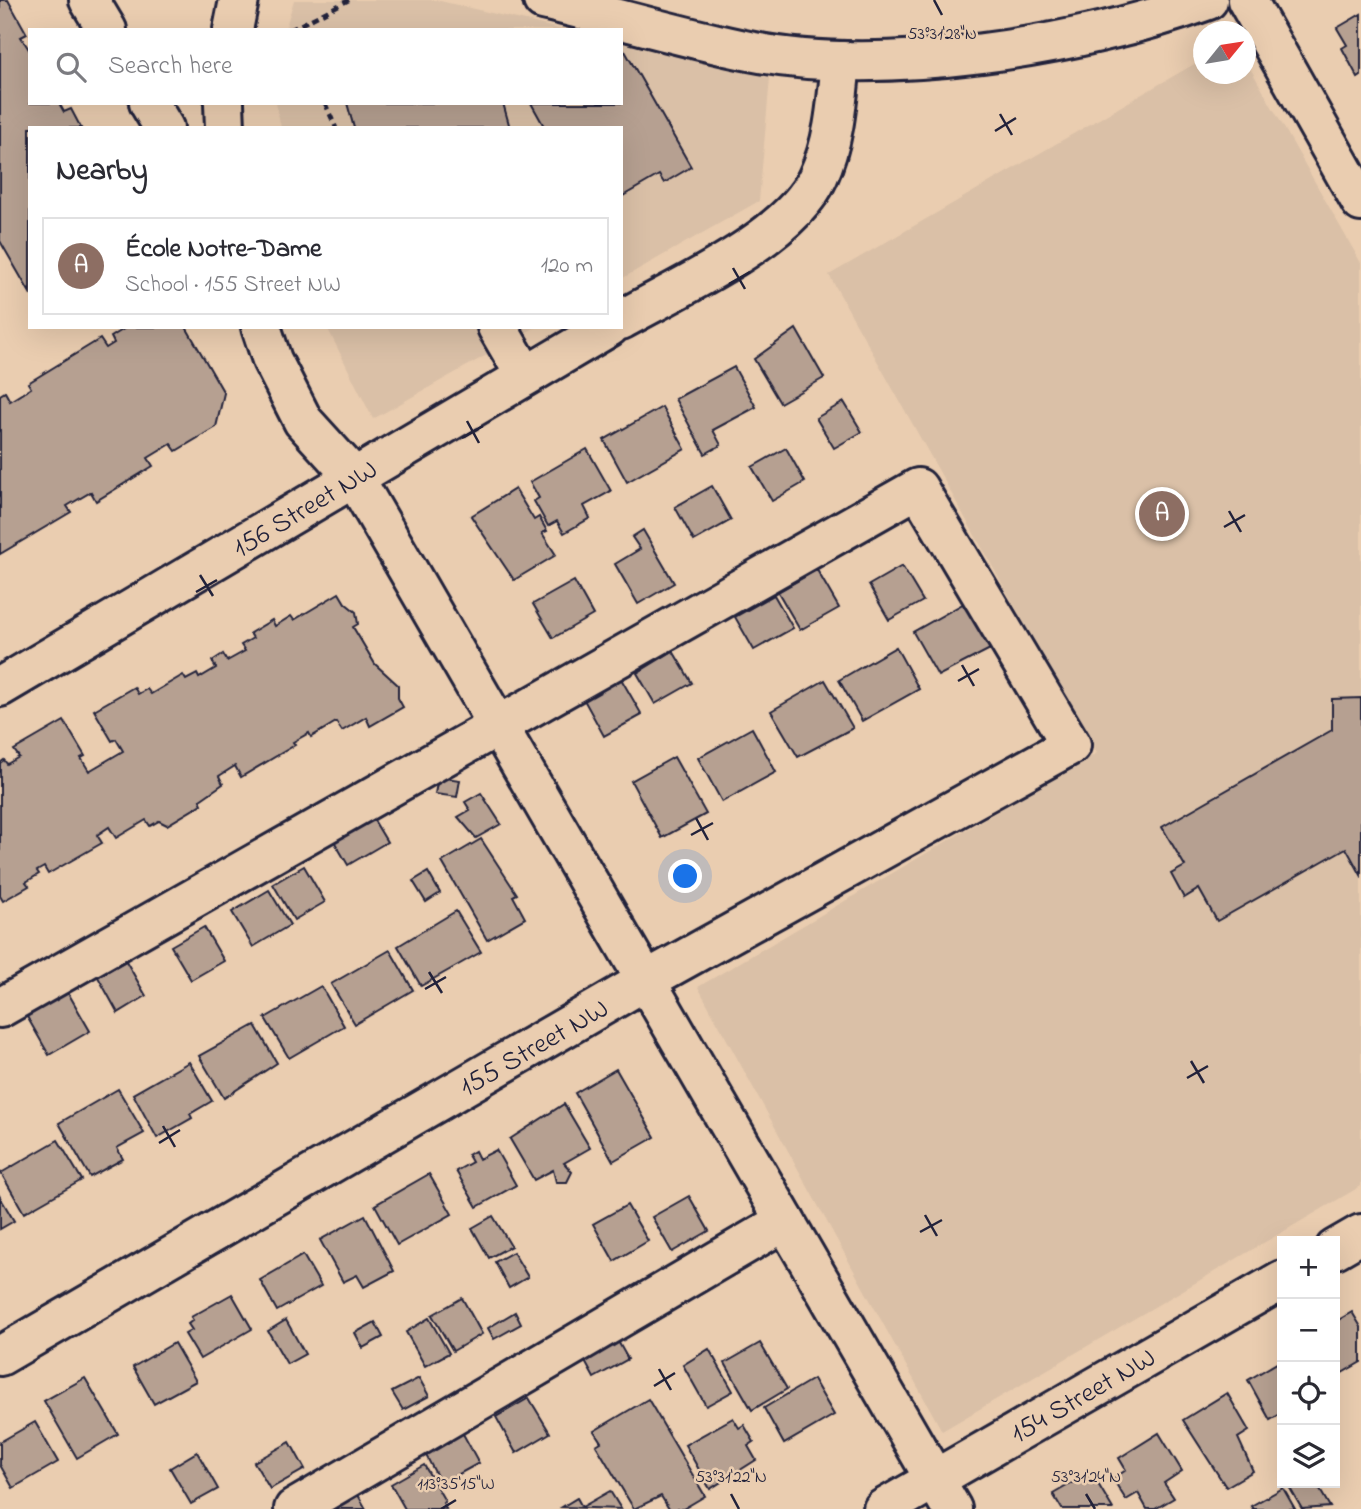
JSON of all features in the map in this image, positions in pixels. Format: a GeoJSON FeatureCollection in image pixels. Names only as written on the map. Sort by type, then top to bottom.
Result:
{"type":"FeatureCollection","features":[{"type":"Feature","properties":{"kind":"street"},"geometry":{"type":"LineString","coordinates":[[89,0],[106,28]]}},
{"type":"Feature","properties":{"kind":"street"},"geometry":{"type":"LineString","coordinates":[[233,28],[239,0]]}},
{"type":"Feature","properties":{"kind":"street"},"geometry":{"type":"LineString","coordinates":[[543,0],[750,52],[841,61],[919,60],[1079,36],[1208,0]]}},
{"type":"Feature","properties":{"kind":"street"},"geometry":{"type":"LineString","coordinates":[[1247,0],[1361,202]]}},
{"type":"Feature","properties":{"kind":"street"},"geometry":{"type":"LineString","coordinates":[[623,319],[762,239],[792,214],[818,178],[836,121],[841,61]]}},
{"type":"Feature","properties":{"kind":"street"},"geometry":{"type":"LineString","coordinates":[[150,105],[163,126]]}},
{"type":"Feature","properties":{"kind":"street"},"geometry":{"type":"LineString","coordinates":[[224,105],[225,126]]}},
{"type":"Feature","properties":{"kind":"street"},"geometry":{"type":"LineString","coordinates":[[262,329],[272,360],[303,421],[354,477],[943,1494]]}},
{"type":"Feature","properties":{"kind":"street"},"geometry":{"type":"LineString","coordinates":[[498,329],[525,375]]}},
{"type":"Feature","properties":{"kind":"street","name":"156 Street NW"},"geometry":{"type":"LineString","coordinates":[[0,687],[606,329]]}},
{"type":"Feature","properties":{"kind":"street","name":"155 Street NW"},"geometry":{"type":"LineString","coordinates":[[0,1356],[645,981],[1071,745],[918,488],[497,724]]}},
{"type":"Feature","properties":{"kind":"street"},"geometry":{"type":"LineString","coordinates":[[0,1008],[497,724]]}},
{"type":"Feature","properties":{"kind":"street"},"geometry":{"type":"LineString","coordinates":[[294,1509],[785,1221]]}},
{"type":"Feature","properties":{"kind":"street"},"geometry":{"type":"LineString","coordinates":[[1340,1247],[1361,1234]]}},
{"type":"Feature","properties":{"kind":"street","name":"154 Street NW"},"geometry":{"type":"LineString","coordinates":[[883,1509],[943,1494],[1277,1282]]}},
{"type":"Feature","properties":{"kind":"path"},"geometry":{"type":"LineString","coordinates":[[294,28],[349,0]]}},
{"type":"Feature","properties":{"kind":"path"},"geometry":{"type":"LineString","coordinates":[[326,105],[335,126]]}},
{"type":"Feature","properties":{"kind":"shaded area"},"geometry":{"type":"Polygon","coordinates":[[[294,0],[436,0],[555,28],[286,28],[294,0]]]}},
{"type":"Feature","properties":{"kind":"shaded area"},"geometry":{"type":"Polygon","coordinates":[[[623,43],[770,78],[759,201],[623,278],[623,126],[281,126],[276,105],[623,105],[623,43]]]}},
{"type":"Feature","properties":{"kind":"shaded area"},"geometry":{"type":"Polygon","coordinates":[[[1193,65],[1193,84],[1256,84],[1256,79],[1361,263],[1361,1186],[942,1431],[698,987],[1097,753],[829,275],[1193,65]]]}},
{"type":"Feature","properties":{"kind":"shaded area"},"geometry":{"type":"Polygon","coordinates":[[[328,329],[532,329],[373,419],[328,329]]]}},
{"type":"Feature","properties":{"kind":"building"},"geometry":{"type":"Polygon","coordinates":[[[0,0],[8,0],[27,34],[21,37],[28,48],[28,105],[60,105],[64,112],[71,109],[80,126],[28,126],[28,290],[0,241],[0,0]]]}},
{"type":"Feature","properties":{"kind":"building"},"geometry":{"type":"Polygon","coordinates":[[[1361,14],[1361,76],[1358,78],[1342,48],[1347,45],[1337,28],[1361,14]]]}},
{"type":"Feature","properties":{"kind":"building"},"geometry":{"type":"Polygon","coordinates":[[[625,51],[691,167],[664,183],[659,175],[623,196],[623,126],[544,126],[532,105],[623,105],[625,51]]]}},
{"type":"Feature","properties":{"kind":"building"},"geometry":{"type":"Polygon","coordinates":[[[348,105],[504,105],[509,126],[353,126],[348,105]]]}},
{"type":"Feature","properties":{"kind":"building"},"geometry":{"type":"Polygon","coordinates":[[[124,329],[187,329],[224,393],[216,427],[176,451],[171,444],[148,458],[153,466],[96,501],[91,492],[67,506],[71,512],[0,554],[0,395],[5,392],[10,401],[31,388],[28,383],[100,339],[106,348],[114,343],[111,337],[124,329]]]}},
{"type":"Feature","properties":{"kind":"building"},"geometry":{"type":"Polygon","coordinates":[[[796,329],[824,378],[780,403],[754,359],[796,329]]]}},
{"type":"Feature","properties":{"kind":"building"},"geometry":{"type":"Polygon","coordinates":[[[734,367],[756,407],[713,430],[721,445],[705,454],[675,399],[734,367]]]}},
{"type":"Feature","properties":{"kind":"building"},"geometry":{"type":"Polygon","coordinates":[[[844,402],[862,432],[834,448],[816,418],[844,402]]]}},
{"type":"Feature","properties":{"kind":"building"},"geometry":{"type":"Polygon","coordinates":[[[662,407],[685,449],[627,482],[604,440],[662,407]]]}},
{"type":"Feature","properties":{"kind":"building"},"geometry":{"type":"Polygon","coordinates":[[[786,448],[805,482],[772,501],[752,467],[786,448]]]}},
{"type":"Feature","properties":{"kind":"building"},"geometry":{"type":"Polygon","coordinates":[[[587,449],[611,491],[584,506],[590,518],[564,533],[557,521],[548,526],[534,501],[539,498],[530,482],[587,449]]]}},
{"type":"Feature","properties":{"kind":"building"},"geometry":{"type":"Polygon","coordinates":[[[712,486],[731,520],[694,541],[675,507],[712,486]]]}},
{"type":"Feature","properties":{"kind":"building"},"geometry":{"type":"Polygon","coordinates":[[[515,489],[534,520],[539,517],[547,531],[542,533],[556,555],[514,580],[471,516],[515,489]]]}},
{"type":"Feature","properties":{"kind":"building"},"geometry":{"type":"Polygon","coordinates":[[[643,530],[674,583],[638,604],[615,564],[640,549],[632,537],[643,530]]]}},
{"type":"Feature","properties":{"kind":"building"},"geometry":{"type":"Polygon","coordinates":[[[902,566],[923,601],[889,620],[869,585],[902,566]]]}},
{"type":"Feature","properties":{"kind":"building"},"geometry":{"type":"Polygon","coordinates":[[[817,570],[839,608],[800,630],[778,592],[817,570]]]}},
{"type":"Feature","properties":{"kind":"building"},"geometry":{"type":"Polygon","coordinates":[[[574,581],[593,615],[553,638],[533,604],[574,581]]]}},
{"type":"Feature","properties":{"kind":"building"},"geometry":{"type":"Polygon","coordinates":[[[339,593],[345,603],[356,612],[358,624],[353,627],[375,664],[398,685],[398,698],[403,707],[370,726],[366,717],[342,731],[336,722],[311,737],[309,733],[293,742],[295,745],[241,777],[235,766],[219,776],[223,784],[200,800],[202,804],[167,825],[159,821],[150,826],[146,820],[116,838],[109,827],[97,835],[102,843],[48,874],[44,867],[37,871],[39,874],[26,882],[29,886],[3,901],[0,896],[0,763],[4,760],[7,764],[19,757],[14,750],[64,721],[85,756],[81,758],[89,771],[123,751],[116,739],[112,741],[94,710],[134,687],[138,694],[147,689],[151,694],[183,675],[186,680],[197,674],[199,678],[216,668],[212,661],[223,654],[227,661],[245,651],[241,645],[253,638],[250,633],[272,620],[275,626],[291,616],[294,620],[339,593]]]}},
{"type":"Feature","properties":{"kind":"building"},"geometry":{"type":"Polygon","coordinates":[[[774,595],[793,628],[754,650],[735,617],[774,595]]]}},
{"type":"Feature","properties":{"kind":"building"},"geometry":{"type":"Polygon","coordinates":[[[968,601],[994,647],[938,676],[913,632],[968,601]]]}},
{"type":"Feature","properties":{"kind":"building"},"geometry":{"type":"Polygon","coordinates":[[[896,647],[919,689],[862,721],[839,680],[896,647]]]}},
{"type":"Feature","properties":{"kind":"building"},"geometry":{"type":"Polygon","coordinates":[[[673,651],[692,683],[655,704],[637,673],[673,651]]]}},
{"type":"Feature","properties":{"kind":"building"},"geometry":{"type":"Polygon","coordinates":[[[620,677],[642,715],[604,736],[583,698],[620,677]]]}},
{"type":"Feature","properties":{"kind":"building"},"geometry":{"type":"Polygon","coordinates":[[[825,680],[853,728],[798,757],[771,711],[825,680]]]}},
{"type":"Feature","properties":{"kind":"building"},"geometry":{"type":"Polygon","coordinates":[[[1361,698],[1361,875],[1346,848],[1217,921],[1199,889],[1184,898],[1171,874],[1185,866],[1162,827],[1332,730],[1332,699],[1361,698]]]}},
{"type":"Feature","properties":{"kind":"building"},"geometry":{"type":"Polygon","coordinates":[[[752,728],[776,772],[722,802],[698,758],[752,728]]]}},
{"type":"Feature","properties":{"kind":"building"},"geometry":{"type":"Polygon","coordinates":[[[674,757],[706,814],[662,838],[631,781],[674,757]]]}},
{"type":"Feature","properties":{"kind":"building"},"geometry":{"type":"Polygon","coordinates":[[[438,777],[460,780],[457,797],[435,794],[438,777]]]}},
{"type":"Feature","properties":{"kind":"building"},"geometry":{"type":"Polygon","coordinates":[[[481,793],[501,824],[476,838],[458,817],[470,810],[465,802],[481,793]]]}},
{"type":"Feature","properties":{"kind":"building"},"geometry":{"type":"Polygon","coordinates":[[[363,802],[387,842],[348,865],[324,824],[363,802]]]}},
{"type":"Feature","properties":{"kind":"building"},"geometry":{"type":"Polygon","coordinates":[[[481,839],[517,894],[513,896],[525,918],[487,940],[442,862],[481,839]]]}},
{"type":"Feature","properties":{"kind":"building"},"geometry":{"type":"Polygon","coordinates":[[[304,866],[325,902],[294,920],[273,884],[304,866]]]}},
{"type":"Feature","properties":{"kind":"building"},"geometry":{"type":"Polygon","coordinates":[[[428,872],[440,893],[426,902],[413,881],[428,872]]]}},
{"type":"Feature","properties":{"kind":"building"},"geometry":{"type":"Polygon","coordinates":[[[269,890],[290,925],[253,947],[232,912],[269,890]]]}},
{"type":"Feature","properties":{"kind":"building"},"geometry":{"type":"Polygon","coordinates":[[[456,911],[481,952],[421,986],[398,946],[456,911]]]}},
{"type":"Feature","properties":{"kind":"building"},"geometry":{"type":"Polygon","coordinates":[[[204,927],[224,961],[191,980],[171,946],[204,927]]]}},
{"type":"Feature","properties":{"kind":"building"},"geometry":{"type":"Polygon","coordinates":[[[390,950],[413,990],[355,1024],[331,984],[390,950]]]}},
{"type":"Feature","properties":{"kind":"building"},"geometry":{"type":"Polygon","coordinates":[[[126,961],[146,996],[118,1013],[98,977],[126,961]]]}},
{"type":"Feature","properties":{"kind":"building"},"geometry":{"type":"Polygon","coordinates":[[[63,984],[90,1031],[49,1055],[22,1008],[63,984]]]}},
{"type":"Feature","properties":{"kind":"building"},"geometry":{"type":"Polygon","coordinates":[[[321,986],[344,1026],[289,1058],[265,1018],[321,986]]]}},
{"type":"Feature","properties":{"kind":"building"},"geometry":{"type":"Polygon","coordinates":[[[255,1025],[277,1063],[224,1098],[199,1056],[255,1025]]]}},
{"type":"Feature","properties":{"kind":"building"},"geometry":{"type":"Polygon","coordinates":[[[189,1062],[212,1101],[190,1114],[192,1118],[157,1138],[133,1094],[189,1062]]]}},
{"type":"Feature","properties":{"kind":"building"},"geometry":{"type":"Polygon","coordinates":[[[616,1069],[655,1137],[613,1161],[575,1093],[616,1069]]]}},
{"type":"Feature","properties":{"kind":"building"},"geometry":{"type":"Polygon","coordinates":[[[118,1089],[144,1133],[117,1148],[123,1159],[90,1177],[59,1123],[118,1089]]]}},
{"type":"Feature","properties":{"kind":"building"},"geometry":{"type":"Polygon","coordinates":[[[564,1104],[590,1148],[564,1163],[572,1172],[567,1182],[556,1182],[553,1170],[534,1180],[510,1139],[564,1104]]]}},
{"type":"Feature","properties":{"kind":"building"},"geometry":{"type":"Polygon","coordinates":[[[58,1140],[82,1180],[24,1213],[1,1173],[58,1140]]]}},
{"type":"Feature","properties":{"kind":"building"},"geometry":{"type":"Polygon","coordinates":[[[496,1150],[516,1185],[477,1207],[456,1171],[472,1162],[468,1155],[475,1151],[479,1159],[496,1150]]]}},
{"type":"Feature","properties":{"kind":"building"},"geometry":{"type":"Polygon","coordinates":[[[429,1174],[452,1214],[397,1245],[375,1205],[429,1174]]]}},
{"type":"Feature","properties":{"kind":"building"},"geometry":{"type":"Polygon","coordinates":[[[689,1196],[709,1231],[672,1252],[652,1217],[689,1196]]]}},
{"type":"Feature","properties":{"kind":"building"},"geometry":{"type":"Polygon","coordinates":[[[0,1197],[14,1221],[0,1229],[0,1197]]]}},
{"type":"Feature","properties":{"kind":"building"},"geometry":{"type":"Polygon","coordinates":[[[627,1205],[648,1241],[614,1261],[593,1224],[627,1205]]]}},
{"type":"Feature","properties":{"kind":"building"},"geometry":{"type":"Polygon","coordinates":[[[365,1215],[394,1271],[364,1287],[357,1275],[343,1282],[320,1240],[365,1215]]]}},
{"type":"Feature","properties":{"kind":"building"},"geometry":{"type":"Polygon","coordinates":[[[493,1216],[511,1246],[489,1258],[472,1228],[493,1216]]]}},
{"type":"Feature","properties":{"kind":"building"},"geometry":{"type":"Polygon","coordinates":[[[513,1252],[528,1277],[509,1288],[495,1262],[513,1252]]]}},
{"type":"Feature","properties":{"kind":"building"},"geometry":{"type":"Polygon","coordinates":[[[303,1255],[321,1286],[277,1311],[260,1280],[303,1255]]]}},
{"type":"Feature","properties":{"kind":"building"},"geometry":{"type":"Polygon","coordinates":[[[232,1294],[252,1329],[200,1359],[185,1334],[192,1330],[188,1324],[193,1320],[191,1317],[232,1294]]]}},
{"type":"Feature","properties":{"kind":"building"},"geometry":{"type":"Polygon","coordinates":[[[462,1298],[482,1334],[453,1351],[432,1315],[462,1298]]]}},
{"type":"Feature","properties":{"kind":"building"},"geometry":{"type":"Polygon","coordinates":[[[515,1312],[521,1324],[494,1339],[488,1328],[515,1312]]]}},
{"type":"Feature","properties":{"kind":"building"},"geometry":{"type":"Polygon","coordinates":[[[1352,1312],[1361,1327],[1361,1362],[1340,1374],[1340,1362],[1340,1319],[1352,1312]]]}},
{"type":"Feature","properties":{"kind":"building"},"geometry":{"type":"Polygon","coordinates":[[[429,1318],[449,1353],[425,1366],[406,1332],[429,1318]]]}},
{"type":"Feature","properties":{"kind":"building"},"geometry":{"type":"Polygon","coordinates":[[[286,1320],[305,1354],[287,1364],[268,1331],[286,1320]]]}},
{"type":"Feature","properties":{"kind":"building"},"geometry":{"type":"Polygon","coordinates":[[[375,1322],[383,1337],[363,1348],[355,1333],[375,1322]]]}},
{"type":"Feature","properties":{"kind":"building"},"geometry":{"type":"Polygon","coordinates":[[[611,1329],[628,1359],[594,1378],[577,1347],[611,1329]]]}},
{"type":"Feature","properties":{"kind":"building"},"geometry":{"type":"Polygon","coordinates":[[[174,1343],[196,1381],[154,1404],[133,1367],[174,1343]]]}},
{"type":"Feature","properties":{"kind":"building"},"geometry":{"type":"Polygon","coordinates":[[[760,1343],[787,1389],[752,1410],[725,1363],[760,1343]]]}},
{"type":"Feature","properties":{"kind":"building"},"geometry":{"type":"Polygon","coordinates":[[[709,1349],[733,1391],[706,1406],[683,1365],[709,1349]]]}},
{"type":"Feature","properties":{"kind":"building"},"geometry":{"type":"Polygon","coordinates":[[[1277,1363],[1277,1416],[1270,1420],[1248,1380],[1277,1363]]]}},
{"type":"Feature","properties":{"kind":"building"},"geometry":{"type":"Polygon","coordinates":[[[85,1378],[118,1434],[77,1458],[44,1401],[85,1378]]]}},
{"type":"Feature","properties":{"kind":"building"},"geometry":{"type":"Polygon","coordinates":[[[419,1378],[429,1396],[403,1410],[392,1392],[419,1378]]]}},
{"type":"Feature","properties":{"kind":"building"},"geometry":{"type":"Polygon","coordinates":[[[813,1379],[834,1415],[784,1444],[764,1408],[813,1379]]]}},
{"type":"Feature","properties":{"kind":"building"},"geometry":{"type":"Polygon","coordinates":[[[1227,1393],[1249,1431],[1238,1438],[1253,1471],[1226,1487],[1183,1420],[1227,1393]]]}},
{"type":"Feature","properties":{"kind":"building"},"geometry":{"type":"Polygon","coordinates":[[[529,1398],[550,1433],[516,1453],[496,1417],[529,1398]]]}},
{"type":"Feature","properties":{"kind":"building"},"geometry":{"type":"Polygon","coordinates":[[[648,1399],[705,1496],[683,1509],[669,1509],[661,1496],[634,1509],[596,1445],[601,1442],[594,1431],[648,1399]]]}},
{"type":"Feature","properties":{"kind":"building"},"geometry":{"type":"Polygon","coordinates":[[[733,1418],[739,1428],[744,1425],[754,1442],[748,1446],[756,1460],[710,1489],[685,1445],[733,1418]]]}},
{"type":"Feature","properties":{"kind":"building"},"geometry":{"type":"Polygon","coordinates":[[[456,1421],[479,1463],[441,1484],[419,1442],[456,1421]]]}},
{"type":"Feature","properties":{"kind":"building"},"geometry":{"type":"Polygon","coordinates":[[[35,1422],[58,1462],[13,1488],[0,1465],[0,1442],[35,1422]]]}},
{"type":"Feature","properties":{"kind":"building"},"geometry":{"type":"Polygon","coordinates":[[[1159,1433],[1182,1471],[1164,1483],[1174,1498],[1155,1509],[1147,1509],[1138,1493],[1126,1500],[1113,1479],[1126,1470],[1119,1458],[1159,1433]]]}},
{"type":"Feature","properties":{"kind":"building"},"geometry":{"type":"Polygon","coordinates":[[[290,1442],[305,1469],[270,1489],[254,1462],[290,1442]]]}},
{"type":"Feature","properties":{"kind":"building"},"geometry":{"type":"Polygon","coordinates":[[[197,1452],[218,1489],[191,1504],[170,1468],[197,1452]]]}},
{"type":"Feature","properties":{"kind":"building"},"geometry":{"type":"Polygon","coordinates":[[[424,1465],[445,1501],[443,1503],[446,1509],[405,1509],[391,1484],[424,1465]]]}},
{"type":"Feature","properties":{"kind":"building"},"geometry":{"type":"Polygon","coordinates":[[[1091,1472],[1113,1509],[1062,1509],[1053,1494],[1091,1472]]]}},
{"type":"Feature","properties":{"kind":"building"},"geometry":{"type":"Polygon","coordinates":[[[349,1479],[366,1509],[320,1509],[349,1479]]]}},
{"type":"Feature","properties":{"kind":"building"},"geometry":{"type":"Polygon","coordinates":[[[1283,1488],[1295,1509],[1253,1509],[1251,1506],[1283,1488]]]}},
{"type":"Feature","properties":{"kind":"building"},"geometry":{"type":"Polygon","coordinates":[[[1290,1488],[1319,1488],[1330,1507],[1302,1509],[1290,1488]]]}},
{"type":"Feature","properties":{"kind":"building"},"geometry":{"type":"Polygon","coordinates":[[[610,1491],[621,1509],[562,1507],[577,1498],[582,1507],[610,1491]]]}},
{"type":"Feature","properties":{"kind":"place","name":"École Notre-Dame"},"geometry":{"type":"Point","coordinates":[1162,514]}}]}
